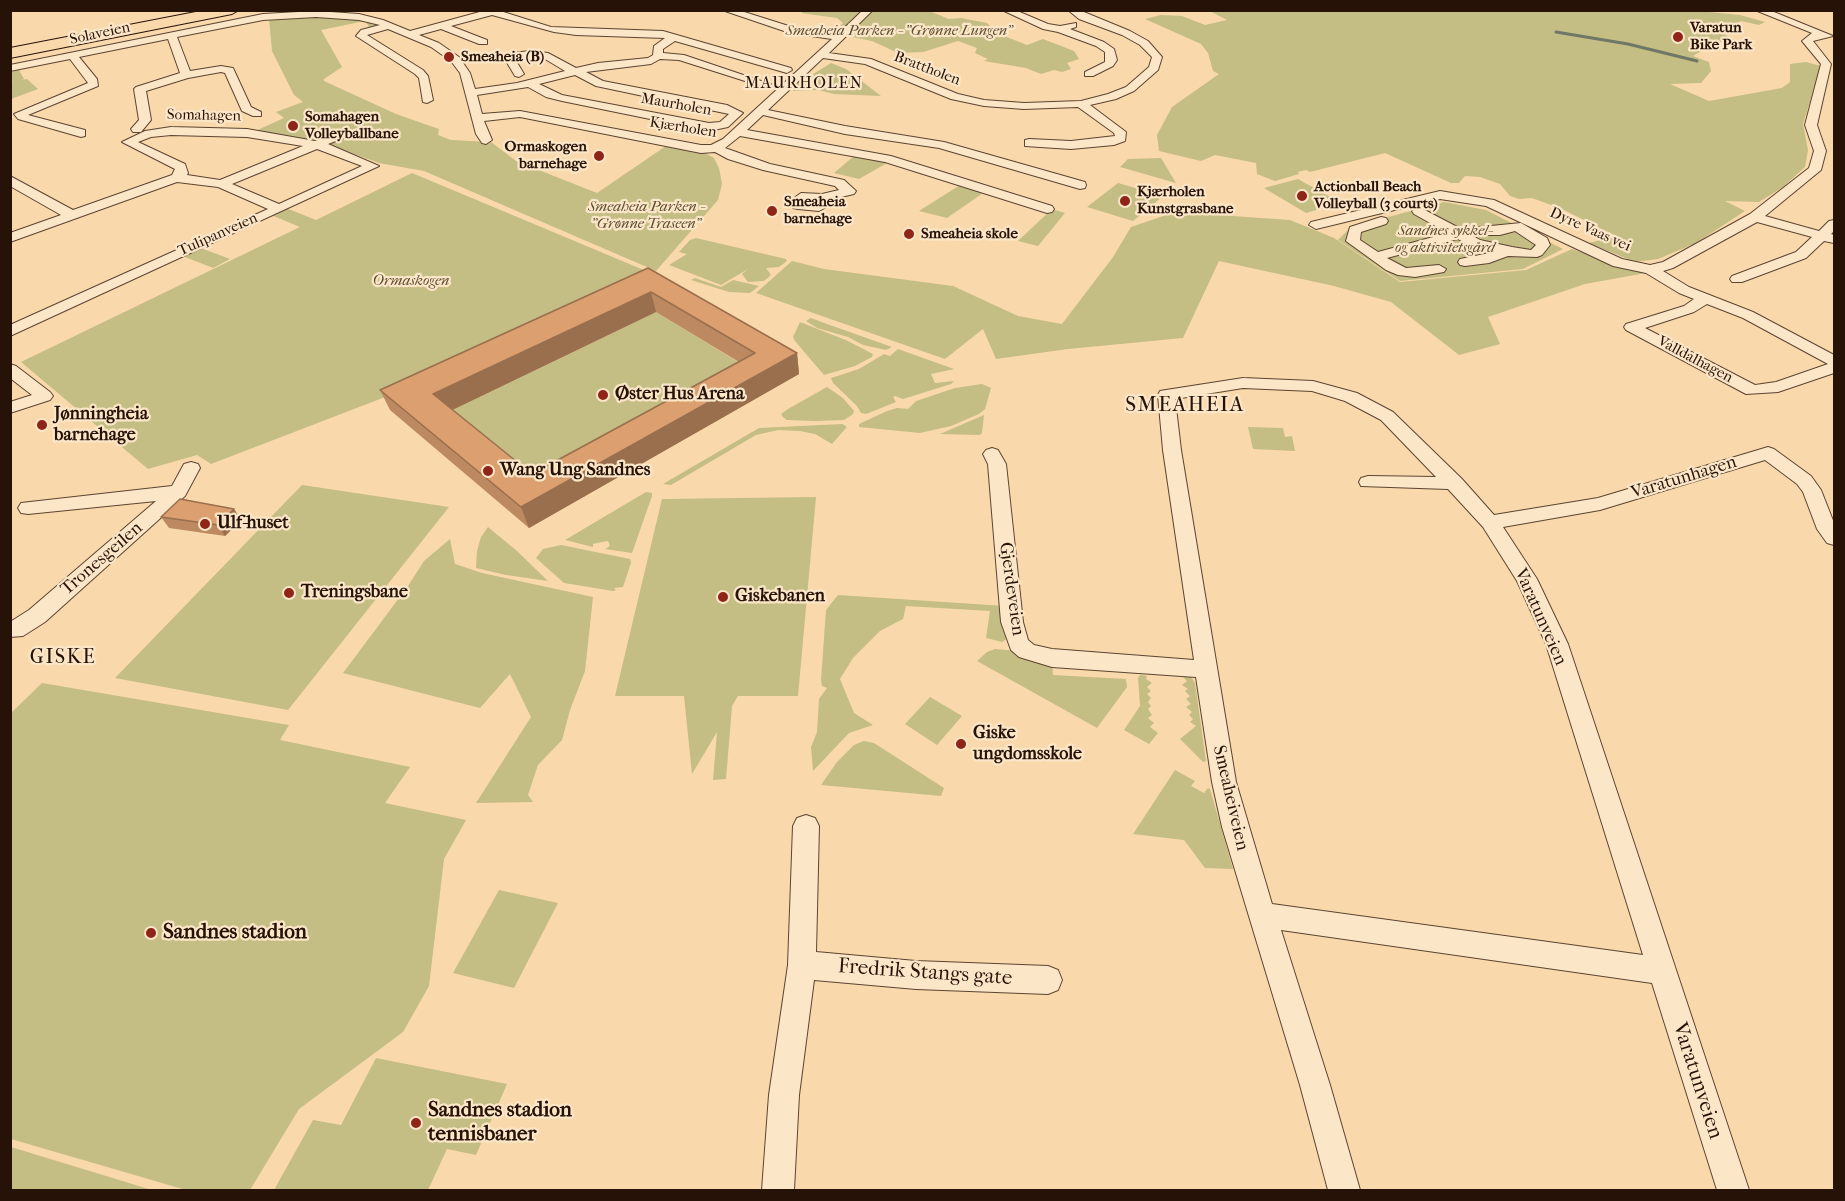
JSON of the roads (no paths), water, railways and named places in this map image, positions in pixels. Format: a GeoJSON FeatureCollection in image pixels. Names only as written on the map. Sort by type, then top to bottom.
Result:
{"type":"FeatureCollection","features":[{"type":"Feature","properties":{"kind":"highway"},"geometry":{"type":"LineString","coordinates":[[10,47],[199,10]]}},
{"type":"Feature","properties":{"kind":"highway"},"geometry":{"type":"LineString","coordinates":[[10,53],[232,10]]}},
{"type":"Feature","properties":{"kind":"street"},"geometry":{"type":"LineString","coordinates":[[726,10],[794,31],[840,37]]}},
{"type":"Feature","properties":{"kind":"street"},"geometry":{"type":"LineString","coordinates":[[717,148],[738,132],[869,10]]}},
{"type":"Feature","properties":{"kind":"street"},"geometry":{"type":"LineString","coordinates":[[1006,10],[1041,26],[1060,28],[1100,44],[1110,51],[1112,60],[1109,64],[1089,74]]}},
{"type":"Feature","properties":{"kind":"street"},"geometry":{"type":"LineString","coordinates":[[1072,10],[1088,20]]}},
{"type":"Feature","properties":{"kind":"street"},"geometry":{"type":"LineString","coordinates":[[1759,10],[1829,36]]}},
{"type":"Feature","properties":{"kind":"street"},"geometry":{"type":"LineString","coordinates":[[1768,10],[1783,19]]}},
{"type":"Feature","properties":{"kind":"street"},"geometry":{"type":"LineString","coordinates":[[409,34],[492,12],[550,28],[576,32],[647,32],[674,37],[787,70]]}},
{"type":"Feature","properties":{"kind":"street","name":"Solaveien"},"geometry":{"type":"LineString","coordinates":[[10,68],[171,34],[279,15],[359,16],[435,45],[455,59],[465,73],[482,134],[486,140]]}},
{"type":"Feature","properties":{"kind":"street"},"geometry":{"type":"LineString","coordinates":[[1060,28],[1088,20]]}},
{"type":"Feature","properties":{"kind":"street","name":"Brattholen"},"geometry":{"type":"LineString","coordinates":[[821,55],[867,61],[955,97],[984,103],[1024,106],[1082,104],[1125,93],[1151,73],[1155,68],[1157,57],[1149,47],[1136,38],[1088,20]]}},
{"type":"Feature","properties":{"kind":"street"},"geometry":{"type":"LineString","coordinates":[[441,25],[483,42]]}},
{"type":"Feature","properties":{"kind":"street"},"geometry":{"type":"LineString","coordinates":[[389,26],[365,32],[361,36],[419,72],[424,78],[427,100]]}},
{"type":"Feature","properties":{"kind":"street"},"geometry":{"type":"LineString","coordinates":[[171,34],[186,75]]}},
{"type":"Feature","properties":{"kind":"street"},"geometry":{"type":"LineString","coordinates":[[1650,269],[1668,265],[1755,217],[1815,170],[1820,157],[1818,143],[1811,125],[1826,64],[1808,41],[1814,36],[1829,36]]}},
{"type":"Feature","properties":{"kind":"street"},"geometry":{"type":"LineString","coordinates":[[658,56],[658,48],[674,37]]}},
{"type":"Feature","properties":{"kind":"street"},"geometry":{"type":"LineString","coordinates":[[498,49],[508,56],[519,74]]}},
{"type":"Feature","properties":{"kind":"street","name":"Maurholen"},"geometry":{"type":"LineString","coordinates":[[508,56],[530,54],[548,56],[608,86],[733,109],[736,112],[724,125],[709,127],[550,95],[529,83]]}},
{"type":"Feature","properties":{"kind":"street"},"geometry":{"type":"LineString","coordinates":[[72,55],[94,84],[20,114],[22,117],[76,131],[90,123]]}},
{"type":"Feature","properties":{"kind":"street"},"geometry":{"type":"LineString","coordinates":[[471,93],[578,73],[606,65],[645,62],[658,56],[680,57],[768,84]]}},
{"type":"Feature","properties":{"kind":"street"},"geometry":{"type":"LineString","coordinates":[[137,129],[144,120],[140,89],[186,75],[221,69],[229,70],[246,109],[263,113],[244,119]]}},
{"type":"Feature","properties":{"kind":"street"},"geometry":{"type":"LineString","coordinates":[[581,101],[608,86]]}},
{"type":"Feature","properties":{"kind":"street"},"geometry":{"type":"LineString","coordinates":[[1021,90],[1024,106]]}},
{"type":"Feature","properties":{"kind":"street"},"geometry":{"type":"LineString","coordinates":[[1029,143],[1072,148],[1114,141],[1122,136],[1120,132],[1082,104]]}},
{"type":"Feature","properties":{"kind":"street"},"geometry":{"type":"LineString","coordinates":[[759,111],[845,130],[940,145],[1080,184]]}},
{"type":"Feature","properties":{"kind":"street","name":"Kjærholen"},"geometry":{"type":"LineString","coordinates":[[478,118],[520,114],[701,149],[717,148],[732,156],[767,167],[839,183],[849,191],[822,198]]}},
{"type":"Feature","properties":{"kind":"street","name":"Somahagen"},"geometry":{"type":"LineString","coordinates":[[177,178],[182,173],[181,167],[128,142],[159,132],[208,130],[270,135],[318,145]]}},
{"type":"Feature","properties":{"kind":"street","name":"Kjærholen"},"geometry":{"type":"LineString","coordinates":[[738,132],[887,159],[1047,209]]}},
{"type":"Feature","properties":{"kind":"street"},"geometry":{"type":"LineString","coordinates":[[221,184],[345,133]]}},
{"type":"Feature","properties":{"kind":"street"},"geometry":{"type":"LineString","coordinates":[[1818,143],[1834,146]]}},
{"type":"Feature","properties":{"kind":"street","name":"Tulipanveien"},"geometry":{"type":"LineString","coordinates":[[10,331],[373,166],[318,145]]}},
{"type":"Feature","properties":{"kind":"street"},"geometry":{"type":"LineString","coordinates":[[10,238],[159,182],[177,178],[221,184],[278,208]]}},
{"type":"Feature","properties":{"kind":"street"},"geometry":{"type":"LineString","coordinates":[[10,180],[71,215]]}},
{"type":"Feature","properties":{"kind":"street","name":"Dyre Vaas vei"},"geometry":{"type":"LineString","coordinates":[[1316,225],[1440,195],[1489,203],[1609,259],[1650,269]]}},
{"type":"Feature","properties":{"kind":"street"},"geometry":{"type":"LineString","coordinates":[[1419,211],[1462,238],[1503,251],[1537,252],[1543,245],[1542,241],[1516,226],[1477,208],[1441,205],[1419,211],[1355,230],[1353,241],[1375,257],[1403,272],[1415,273],[1484,260],[1503,251]]}},
{"type":"Feature","properties":{"kind":"street"},"geometry":{"type":"LineString","coordinates":[[1755,217],[1828,238]]}},
{"type":"Feature","properties":{"kind":"street"},"geometry":{"type":"LineString","coordinates":[[1737,279],[1801,255],[1828,238],[1834,224]]}},
{"type":"Feature","properties":{"kind":"street"},"geometry":{"type":"LineString","coordinates":[[1375,257],[1462,238],[1486,230],[1500,231],[1516,226]]}},
{"type":"Feature","properties":{"kind":"street"},"geometry":{"type":"LineString","coordinates":[[1414,248],[1449,265]]}},
{"type":"Feature","properties":{"kind":"street"},"geometry":{"type":"LineString","coordinates":[[1650,269],[1670,283],[1748,315],[1834,361]]}},
{"type":"Feature","properties":{"kind":"street","name":"Valldalhagen"},"geometry":{"type":"LineString","coordinates":[[1705,299],[1689,309],[1632,327],[1752,390],[1778,387],[1834,368]]}},
{"type":"Feature","properties":{"kind":"street"},"geometry":{"type":"LineString","coordinates":[[10,369],[44,396],[10,408]]}},
{"type":"Feature","properties":{"kind":"street","name":"Varatunveien"},"geometry":{"type":"LineString","coordinates":[[1166,396],[1243,383],[1292,384],[1335,392],[1366,404],[1387,416],[1455,483],[1490,522],[1527,579],[1557,644],[1733,1191]]}},
{"type":"Feature","properties":{"kind":"street","name":"Smeaheiveien"},"geometry":{"type":"LineString","coordinates":[[1166,396],[1204,669],[1224,782],[1262,915],[1315,1084],[1344,1191]]}},
{"type":"Feature","properties":{"kind":"street","name":"Varatunhagen"},"geometry":{"type":"LineString","coordinates":[[1490,522],[1600,504],[1768,453],[1804,480],[1812,490],[1827,530],[1834,538]]}},
{"type":"Feature","properties":{"kind":"street","name":"Gjerdeveien"},"geometry":{"type":"LineString","coordinates":[[992,454],[997,464],[1012,622],[1019,644],[1027,651],[1052,658],[1204,669]]}},
{"type":"Feature","properties":{"kind":"street","name":"Tronesgeilen"},"geometry":{"type":"LineString","coordinates":[[12,634],[37,616],[178,492],[191,468]]}},
{"type":"Feature","properties":{"kind":"street"},"geometry":{"type":"LineString","coordinates":[[1368,482],[1455,483]]}},
{"type":"Feature","properties":{"kind":"street"},"geometry":{"type":"LineString","coordinates":[[28,508],[178,492]]}},
{"type":"Feature","properties":{"kind":"street"},"geometry":{"type":"LineString","coordinates":[[778,1191],[784,1095],[802,965],[806,826]]}},
{"type":"Feature","properties":{"kind":"street"},"geometry":{"type":"LineString","coordinates":[[1262,915],[1662,971]]}},
{"type":"Feature","properties":{"kind":"street","name":"Fredrik Stangs gate"},"geometry":{"type":"LineString","coordinates":[[802,965],[916,975],[1048,981]]}},
{"type":"Feature","properties":{"kind":"waterway"},"geometry":{"type":"LineString","coordinates":[[1556,32],[1628,44],[1697,61]]}},
{"type":"Feature","properties":{"kind":"place","name":"Varatun Bike Park"},"geometry":{"type":"Point","coordinates":[1678,37]}},
{"type":"Feature","properties":{"kind":"place","name":"Smeaheia (B)"},"geometry":{"type":"Point","coordinates":[449,57]}},
{"type":"Feature","properties":{"kind":"place","name":"Somahagen Volleyballbane"},"geometry":{"type":"Point","coordinates":[293,126]}},
{"type":"Feature","properties":{"kind":"place","name":"Ormaskogen barnehage"},"geometry":{"type":"Point","coordinates":[599,156]}},
{"type":"Feature","properties":{"kind":"place","name":"Actionball Beach Volleyball (3 courts)"},"geometry":{"type":"Point","coordinates":[1302,196]}},
{"type":"Feature","properties":{"kind":"place","name":"Kjærholen Kunstgrasbane"},"geometry":{"type":"Point","coordinates":[1125,201]}},
{"type":"Feature","properties":{"kind":"place","name":"Smeaheia barnehage"},"geometry":{"type":"Point","coordinates":[772,211]}},
{"type":"Feature","properties":{"kind":"place","name":"Smeaheia skole"},"geometry":{"type":"Point","coordinates":[909,234]}},
{"type":"Feature","properties":{"kind":"place","name":"Øster Hus Arena"},"geometry":{"type":"Point","coordinates":[603,395]}},
{"type":"Feature","properties":{"kind":"place","name":"Jønningheia barnehage"},"geometry":{"type":"Point","coordinates":[42,425]}},
{"type":"Feature","properties":{"kind":"place","name":"Wang Ung Sandnes"},"geometry":{"type":"Point","coordinates":[488,471]}},
{"type":"Feature","properties":{"kind":"place","name":"Ulf-huset"},"geometry":{"type":"Point","coordinates":[205,524]}},
{"type":"Feature","properties":{"kind":"place","name":"Treningsbane"},"geometry":{"type":"Point","coordinates":[289,593]}},
{"type":"Feature","properties":{"kind":"place","name":"Giskebanen"},"geometry":{"type":"Point","coordinates":[723,597]}},
{"type":"Feature","properties":{"kind":"place","name":"Giske ungdomsskole"},"geometry":{"type":"Point","coordinates":[961,744]}},
{"type":"Feature","properties":{"kind":"place","name":"Sandnes stadion"},"geometry":{"type":"Point","coordinates":[151,933]}},
{"type":"Feature","properties":{"kind":"place","name":"Sandnes stadion tennisbaner"},"geometry":{"type":"Point","coordinates":[416,1123]}},
{"type":"Feature","properties":{"kind":"district","name":"MAURHOLEN"},"geometry":{"type":"Point","coordinates":[804,84]}},
{"type":"Feature","properties":{"kind":"district","name":"SMEAHEIA"},"geometry":{"type":"Point","coordinates":[1185,406]}},
{"type":"Feature","properties":{"kind":"district","name":"GISKE"},"geometry":{"type":"Point","coordinates":[63,658]}},
{"type":"Feature","properties":{"kind":"park label","name":"Smeaheia Parken - \"Grønne Lungen\""},"geometry":{"type":"Point","coordinates":[899,31]}},
{"type":"Feature","properties":{"kind":"park label","name":"Smeaheia Parken - \"Grønne Traseen\""},"geometry":{"type":"Point","coordinates":[646,216]}},
{"type":"Feature","properties":{"kind":"park label","name":"Sandnes sykkel- og aktivitetsgård"},"geometry":{"type":"Point","coordinates":[1445,240]}},
{"type":"Feature","properties":{"kind":"park label","name":"Ormaskogen"},"geometry":{"type":"Point","coordinates":[411,281]}}]}
